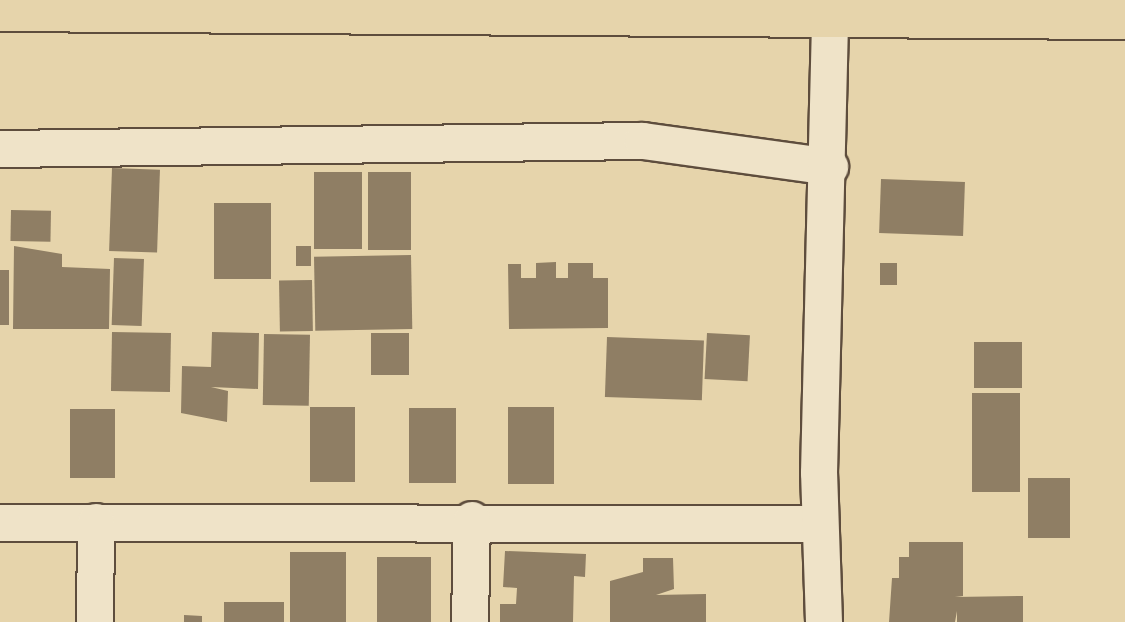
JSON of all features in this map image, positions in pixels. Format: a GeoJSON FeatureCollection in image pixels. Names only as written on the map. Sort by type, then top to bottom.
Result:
{"type":"FeatureCollection","features":[{"type":"Feature","properties":{"kind":"main road"},"geometry":{"type":"LineString","coordinates":[[0,9],[78,4],[1125,17]]}},
{"type":"Feature","properties":{"kind":"street"},"geometry":{"type":"LineString","coordinates":[[824,622],[820,524],[830,167],[830,12]]}},
{"type":"Feature","properties":{"kind":"street"},"geometry":{"type":"LineString","coordinates":[[0,149],[643,141],[830,167]]}},
{"type":"Feature","properties":{"kind":"street"},"geometry":{"type":"LineString","coordinates":[[0,523],[472,520],[820,524]]}},
{"type":"Feature","properties":{"kind":"street"},"geometry":{"type":"LineString","coordinates":[[470,622],[472,520]]}},
{"type":"Feature","properties":{"kind":"street"},"geometry":{"type":"LineString","coordinates":[[95,622],[96,522]]}},
{"type":"Feature","properties":{"kind":"building"},"geometry":{"type":"Polygon","coordinates":[[[112,168],[160,170],[157,253],[109,251],[112,168]]]}},
{"type":"Feature","properties":{"kind":"building"},"geometry":{"type":"Polygon","coordinates":[[[314,172],[362,172],[362,249],[314,249],[314,172]]]}},
{"type":"Feature","properties":{"kind":"building"},"geometry":{"type":"Polygon","coordinates":[[[368,172],[411,172],[411,250],[368,250],[368,172]]]}},
{"type":"Feature","properties":{"kind":"building"},"geometry":{"type":"Polygon","coordinates":[[[881,179],[965,182],[963,236],[879,233],[881,179]]]}},
{"type":"Feature","properties":{"kind":"building"},"geometry":{"type":"Polygon","coordinates":[[[214,203],[271,203],[271,279],[214,279],[214,203]]]}},
{"type":"Feature","properties":{"kind":"building"},"geometry":{"type":"Polygon","coordinates":[[[11,210],[51,211],[50,242],[10,241],[11,210]]]}},
{"type":"Feature","properties":{"kind":"building"},"geometry":{"type":"Polygon","coordinates":[[[14,246],[62,254],[62,267],[110,269],[109,329],[13,329],[14,246]]]}},
{"type":"Feature","properties":{"kind":"building"},"geometry":{"type":"Polygon","coordinates":[[[296,246],[311,246],[311,266],[296,266],[296,246]]]}},
{"type":"Feature","properties":{"kind":"building"},"geometry":{"type":"Polygon","coordinates":[[[411,255],[412,329],[315,331],[314,257],[411,255]]]}},
{"type":"Feature","properties":{"kind":"building"},"geometry":{"type":"Polygon","coordinates":[[[114,258],[144,259],[142,326],[112,325],[114,258]]]}},
{"type":"Feature","properties":{"kind":"building"},"geometry":{"type":"Polygon","coordinates":[[[556,262],[556,278],[568,278],[568,263],[593,263],[593,278],[608,278],[608,328],[509,329],[508,264],[521,264],[521,278],[536,278],[536,263],[556,262]]]}},
{"type":"Feature","properties":{"kind":"building"},"geometry":{"type":"Polygon","coordinates":[[[880,263],[897,263],[897,285],[880,285],[880,263]]]}},
{"type":"Feature","properties":{"kind":"building"},"geometry":{"type":"Polygon","coordinates":[[[0,270],[9,270],[9,325],[0,325],[0,270]]]}},
{"type":"Feature","properties":{"kind":"building"},"geometry":{"type":"Polygon","coordinates":[[[312,280],[313,331],[280,332],[279,281],[312,280]]]}},
{"type":"Feature","properties":{"kind":"building"},"geometry":{"type":"Polygon","coordinates":[[[112,332],[171,333],[170,392],[111,391],[112,332]]]}},
{"type":"Feature","properties":{"kind":"building"},"geometry":{"type":"Polygon","coordinates":[[[212,332],[259,333],[258,389],[211,387],[228,391],[227,422],[181,413],[182,366],[211,367],[212,332]]]}},
{"type":"Feature","properties":{"kind":"building"},"geometry":{"type":"Polygon","coordinates":[[[371,333],[409,333],[409,375],[371,375],[371,333]]]}},
{"type":"Feature","properties":{"kind":"building"},"geometry":{"type":"Polygon","coordinates":[[[707,333],[750,335],[748,381],[705,379],[707,333]]]}},
{"type":"Feature","properties":{"kind":"building"},"geometry":{"type":"Polygon","coordinates":[[[264,334],[310,335],[309,406],[263,405],[264,334]]]}},
{"type":"Feature","properties":{"kind":"building"},"geometry":{"type":"Polygon","coordinates":[[[607,337],[704,340],[702,400],[605,397],[607,337]]]}},
{"type":"Feature","properties":{"kind":"building"},"geometry":{"type":"Polygon","coordinates":[[[974,342],[1022,342],[1022,388],[974,388],[974,342]]]}},
{"type":"Feature","properties":{"kind":"building"},"geometry":{"type":"Polygon","coordinates":[[[972,393],[1020,393],[1020,492],[972,492],[972,393]]]}},
{"type":"Feature","properties":{"kind":"building"},"geometry":{"type":"Polygon","coordinates":[[[310,407],[355,407],[355,482],[310,482],[310,407]]]}},
{"type":"Feature","properties":{"kind":"building"},"geometry":{"type":"Polygon","coordinates":[[[508,407],[554,407],[554,484],[508,484],[508,407]]]}},
{"type":"Feature","properties":{"kind":"building"},"geometry":{"type":"Polygon","coordinates":[[[409,408],[456,408],[456,483],[409,483],[409,408]]]}},
{"type":"Feature","properties":{"kind":"building"},"geometry":{"type":"Polygon","coordinates":[[[70,409],[115,409],[115,478],[70,478],[70,409]]]}},
{"type":"Feature","properties":{"kind":"building"},"geometry":{"type":"Polygon","coordinates":[[[1028,478],[1070,478],[1070,538],[1028,538],[1028,478]]]}},
{"type":"Feature","properties":{"kind":"building"},"geometry":{"type":"Polygon","coordinates":[[[909,542],[963,542],[963,596],[955,597],[1023,596],[1023,622],[957,622],[957,611],[955,622],[889,622],[892,578],[899,578],[899,557],[909,557],[909,542]]]}},
{"type":"Feature","properties":{"kind":"building"},"geometry":{"type":"Polygon","coordinates":[[[505,551],[586,554],[585,577],[574,576],[573,622],[500,622],[500,604],[516,604],[517,588],[503,587],[505,551]]]}},
{"type":"Feature","properties":{"kind":"building"},"geometry":{"type":"Polygon","coordinates":[[[290,552],[346,552],[346,622],[290,622],[290,552]]]}},
{"type":"Feature","properties":{"kind":"building"},"geometry":{"type":"Polygon","coordinates":[[[377,557],[431,557],[431,622],[377,622],[377,557]]]}},
{"type":"Feature","properties":{"kind":"building"},"geometry":{"type":"Polygon","coordinates":[[[643,558],[673,558],[674,589],[656,595],[706,594],[706,622],[610,622],[610,581],[643,572],[643,558]]]}},
{"type":"Feature","properties":{"kind":"building"},"geometry":{"type":"Polygon","coordinates":[[[224,602],[284,602],[284,622],[224,622],[224,602]]]}},
{"type":"Feature","properties":{"kind":"building"},"geometry":{"type":"Polygon","coordinates":[[[184,615],[202,616],[202,622],[184,622],[184,615]]]}}]}
